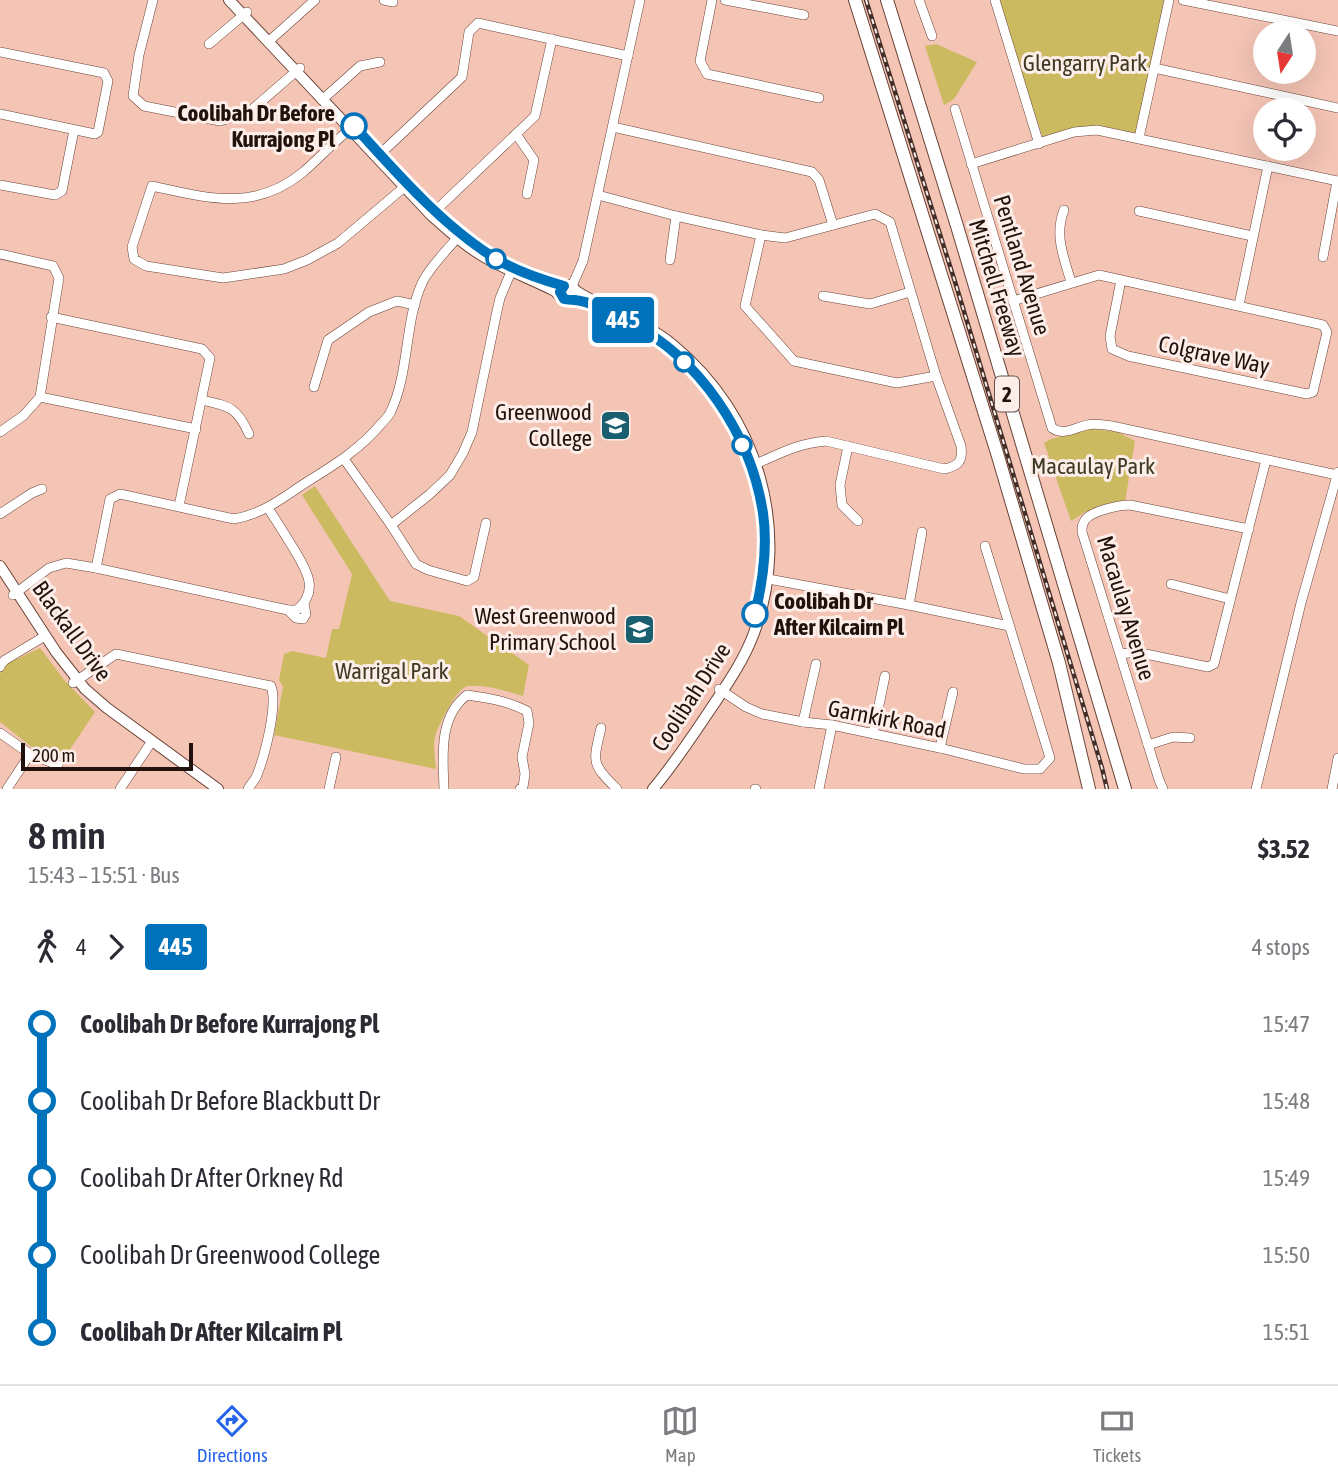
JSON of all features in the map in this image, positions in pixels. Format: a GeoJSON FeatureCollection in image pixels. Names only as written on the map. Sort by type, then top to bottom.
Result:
{"type":"FeatureCollection","features":[{"type":"Feature","properties":{"kind":"highway","name":"2"},"geometry":{"type":"LineString","coordinates":[[855,0],[928,229],[1059,663],[1089,789]]}},
{"type":"Feature","properties":{"kind":"highway","name":"Mitchell Freeway"},"geometry":{"type":"LineString","coordinates":[[887,0],[1125,789]]}},
{"type":"Feature","properties":{"kind":"main road","name":"Coolibah Drive"},"geometry":{"type":"LineString","coordinates":[[229,0],[245,13]]}},
{"type":"Feature","properties":{"kind":"main road","name":"Coolibah Drive"},"geometry":{"type":"LineString","coordinates":[[236,0],[270,41],[433,213],[485,258],[569,291],[638,327],[680,358],[707,387],[727,415],[754,465],[763,519],[766,578],[746,639],[734,664],[677,759],[653,789]]}},
{"type":"Feature","properties":{"kind":"main road","name":"Blackall Drive"},"geometry":{"type":"LineString","coordinates":[[0,566],[43,637],[75,681],[101,710],[218,789]]}},
{"type":"Feature","properties":{"kind":"main road","name":"Blackall Drive"},"geometry":{"type":"LineString","coordinates":[[0,575],[15,593]]}},
{"type":"Feature","properties":{"kind":"main road","name":"Coolibah Drive"},"geometry":{"type":"LineString","coordinates":[[647,789],[720,690]]}},
{"type":"Feature","properties":{"kind":"main road","name":"Blackall Drive"},"geometry":{"type":"LineString","coordinates":[[150,743],[210,789]]}},
{"type":"Feature","properties":{"kind":"street"},"geometry":{"type":"LineString","coordinates":[[153,0],[139,55],[133,96],[144,106],[220,121],[235,118],[248,113],[298,70]]}},
{"type":"Feature","properties":{"kind":"street"},"geometry":{"type":"LineString","coordinates":[[270,41],[315,0]]}},
{"type":"Feature","properties":{"kind":"street"},"geometry":{"type":"LineString","coordinates":[[384,0],[393,0]]}},
{"type":"Feature","properties":{"kind":"street"},"geometry":{"type":"LineString","coordinates":[[569,291],[583,261],[640,0]]}},
{"type":"Feature","properties":{"kind":"street"},"geometry":{"type":"LineString","coordinates":[[712,0],[700,61],[707,74],[819,98]]}},
{"type":"Feature","properties":{"kind":"street"},"geometry":{"type":"LineString","coordinates":[[725,0],[804,15]]}},
{"type":"Feature","properties":{"kind":"street"},"geometry":{"type":"LineString","coordinates":[[919,0],[932,36]]}},
{"type":"Feature","properties":{"kind":"street"},"geometry":{"type":"LineString","coordinates":[[995,0],[1039,144]]}},
{"type":"Feature","properties":{"kind":"street"},"geometry":{"type":"LineString","coordinates":[[1139,138],[1169,0]]}},
{"type":"Feature","properties":{"kind":"street"},"geometry":{"type":"LineString","coordinates":[[1183,0],[1338,31]]}},
{"type":"Feature","properties":{"kind":"street"},"geometry":{"type":"LineString","coordinates":[[209,44],[245,13]]}},
{"type":"Feature","properties":{"kind":"street"},"geometry":{"type":"LineString","coordinates":[[378,156],[462,78],[469,32],[478,23],[628,56]]}},
{"type":"Feature","properties":{"kind":"street"},"geometry":{"type":"LineString","coordinates":[[433,213],[535,116],[552,39]]}},
{"type":"Feature","properties":{"kind":"street"},"geometry":{"type":"LineString","coordinates":[[0,52],[104,73],[108,81],[98,132],[95,134],[0,114]]}},
{"type":"Feature","properties":{"kind":"street"},"geometry":{"type":"LineString","coordinates":[[324,98],[360,66],[380,62]]}},
{"type":"Feature","properties":{"kind":"street"},"geometry":{"type":"LineString","coordinates":[[1154,68],[1338,108]]}},
{"type":"Feature","properties":{"kind":"street","name":"Pentland Avenue"},"geometry":{"type":"LineString","coordinates":[[955,109],[1049,423],[1056,431],[1066,432],[1095,424],[1112,426],[1266,460]]}},
{"type":"Feature","properties":{"kind":"street"},"geometry":{"type":"LineString","coordinates":[[352,127],[302,173],[266,194],[242,199],[208,199],[152,186],[132,247],[134,259],[146,266],[223,278],[284,269],[338,243],[406,185]]}},
{"type":"Feature","properties":{"kind":"street"},"geometry":{"type":"LineString","coordinates":[[612,127],[812,173],[819,180],[833,225]]}},
{"type":"Feature","properties":{"kind":"street"},"geometry":{"type":"LineString","coordinates":[[0,185],[55,195],[62,191],[74,130]]}},
{"type":"Feature","properties":{"kind":"street"},"geometry":{"type":"LineString","coordinates":[[971,164],[1074,132],[1097,130],[1338,181],[1323,257]]}},
{"type":"Feature","properties":{"kind":"street"},"geometry":{"type":"LineString","coordinates":[[516,134],[534,160],[527,194]]}},
{"type":"Feature","properties":{"kind":"street"},"geometry":{"type":"LineString","coordinates":[[1013,301],[1099,275],[1239,305],[1268,166]]}},
{"type":"Feature","properties":{"kind":"street"},"geometry":{"type":"LineString","coordinates":[[598,195],[676,216],[785,238],[875,214],[890,222],[936,376],[961,446],[959,463],[944,469],[826,441],[809,442],[754,465]]}},
{"type":"Feature","properties":{"kind":"street"},"geometry":{"type":"LineString","coordinates":[[1064,210],[1059,236],[1071,282]]}},
{"type":"Feature","properties":{"kind":"street"},"geometry":{"type":"LineString","coordinates":[[1139,211],[1252,236]]}},
{"type":"Feature","properties":{"kind":"street"},"geometry":{"type":"LineString","coordinates":[[670,260],[676,216]]}},
{"type":"Feature","properties":{"kind":"street"},"geometry":{"type":"LineString","coordinates":[[761,234],[745,306],[794,361],[897,383],[936,376]]}},
{"type":"Feature","properties":{"kind":"street"},"geometry":{"type":"LineString","coordinates":[[96,568],[110,499],[120,494],[234,519],[252,516],[344,459],[369,439],[390,413],[401,383],[415,305],[426,276],[459,236]]}},
{"type":"Feature","properties":{"kind":"street"},"geometry":{"type":"LineString","coordinates":[[0,254],[53,266],[59,278],[40,397],[23,416],[0,432]]}},
{"type":"Feature","properties":{"kind":"street"},"geometry":{"type":"LineString","coordinates":[[391,524],[450,475],[463,453],[472,432],[497,310],[512,270]]}},
{"type":"Feature","properties":{"kind":"street","name":"Colgrave Way"},"geometry":{"type":"LineString","coordinates":[[1121,280],[1110,336],[1112,349],[1128,356],[1307,394],[1312,392],[1326,328],[1323,325],[1239,305]]}},
{"type":"Feature","properties":{"kind":"street"},"geometry":{"type":"LineString","coordinates":[[823,296],[870,304],[910,292]]}},
{"type":"Feature","properties":{"kind":"street"},"geometry":{"type":"LineString","coordinates":[[314,387],[328,340],[369,312],[397,301],[415,305]]}},
{"type":"Feature","properties":{"kind":"street"},"geometry":{"type":"LineString","coordinates":[[51,317],[202,349],[210,358],[179,506]]}},
{"type":"Feature","properties":{"kind":"street"},"geometry":{"type":"LineString","coordinates":[[40,397],[196,429]]}},
{"type":"Feature","properties":{"kind":"street"},"geometry":{"type":"LineString","coordinates":[[202,400],[228,406],[243,418],[250,434]]}},
{"type":"Feature","properties":{"kind":"street"},"geometry":{"type":"LineString","coordinates":[[848,446],[840,485],[842,505],[858,521]]}},
{"type":"Feature","properties":{"kind":"street"},"geometry":{"type":"LineString","coordinates":[[344,459],[416,564],[428,570],[467,582],[474,578],[486,523]]}},
{"type":"Feature","properties":{"kind":"street"},"geometry":{"type":"LineString","coordinates":[[1121,654],[1136,652],[1211,666],[1215,662],[1266,460],[1337,472],[1301,603],[1256,789]]}},
{"type":"Feature","properties":{"kind":"street"},"geometry":{"type":"LineString","coordinates":[[0,514],[42,489]]}},
{"type":"Feature","properties":{"kind":"street","name":"Macaulay Avenue"},"geometry":{"type":"LineString","coordinates":[[1163,789],[1082,532],[1083,524],[1092,514],[1130,505],[1248,530]]}},
{"type":"Feature","properties":{"kind":"street"},"geometry":{"type":"LineString","coordinates":[[15,593],[49,568],[66,563],[297,610],[304,604],[309,586],[308,572],[268,508]]}},
{"type":"Feature","properties":{"kind":"street"},"geometry":{"type":"LineString","coordinates":[[909,605],[922,532]]}},
{"type":"Feature","properties":{"kind":"street"},"geometry":{"type":"LineString","coordinates":[[766,578],[1009,626],[985,546]]}},
{"type":"Feature","properties":{"kind":"street"},"geometry":{"type":"LineString","coordinates":[[1171,584],[1230,599]]}},
{"type":"Feature","properties":{"kind":"street","name":"Garnkirk Road"},"geometry":{"type":"LineString","coordinates":[[720,690],[754,711],[940,748],[1024,769],[1040,769],[1049,758],[1009,626]]}},
{"type":"Feature","properties":{"kind":"street"},"geometry":{"type":"LineString","coordinates":[[0,667],[5,660],[43,637]]}},
{"type":"Feature","properties":{"kind":"street"},"geometry":{"type":"LineString","coordinates":[[75,681],[116,654],[271,686],[274,694],[271,723],[257,777],[248,789]]}},
{"type":"Feature","properties":{"kind":"street"},"geometry":{"type":"LineString","coordinates":[[803,722],[816,664]]}},
{"type":"Feature","properties":{"kind":"street"},"geometry":{"type":"LineString","coordinates":[[873,734],[885,676]]}},
{"type":"Feature","properties":{"kind":"street"},"geometry":{"type":"LineString","coordinates":[[940,748],[953,691]]}},
{"type":"Feature","properties":{"kind":"street"},"geometry":{"type":"LineString","coordinates":[[444,789],[445,729],[459,701],[467,695],[492,699],[527,711],[529,723],[522,757],[525,775],[520,789]]}},
{"type":"Feature","properties":{"kind":"street"},"geometry":{"type":"LineString","coordinates":[[819,789],[832,725]]}},
{"type":"Feature","properties":{"kind":"street"},"geometry":{"type":"LineString","coordinates":[[601,728],[595,753],[596,765],[617,789]]}},
{"type":"Feature","properties":{"kind":"street"},"geometry":{"type":"LineString","coordinates":[[0,733],[30,754],[58,765]]}},
{"type":"Feature","properties":{"kind":"street"},"geometry":{"type":"LineString","coordinates":[[1148,745],[1173,737],[1190,738]]}},
{"type":"Feature","properties":{"kind":"street"},"geometry":{"type":"LineString","coordinates":[[120,789],[150,743]]}},
{"type":"Feature","properties":{"kind":"street"},"geometry":{"type":"LineString","coordinates":[[7,789],[30,754]]}},
{"type":"Feature","properties":{"kind":"street"},"geometry":{"type":"LineString","coordinates":[[335,757],[329,788],[342,789]]}},
{"type":"Feature","properties":{"kind":"street"},"geometry":{"type":"LineString","coordinates":[[1332,789],[1338,760]]}},
{"type":"Feature","properties":{"kind":"green space","name":"Glengarry Park"},"geometry":{"type":"Polygon","coordinates":[[[997,0],[1164,0],[1138,134],[1098,125],[1043,138],[997,0]]]}},
{"type":"Feature","properties":{"kind":"green space"},"geometry":{"type":"Polygon","coordinates":[[[936,44],[977,62],[954,99],[944,105],[925,46],[936,44]]]}},
{"type":"Feature","properties":{"kind":"green space","name":"Macaulay Park"},"geometry":{"type":"Polygon","coordinates":[[[1090,429],[1118,432],[1135,441],[1125,502],[1085,512],[1071,521],[1044,443],[1090,429]]]}},
{"type":"Feature","properties":{"kind":"green space","name":"Warrigal Park"},"geometry":{"type":"Polygon","coordinates":[[[315,486],[390,601],[459,616],[529,665],[523,696],[482,686],[468,686],[458,693],[435,736],[436,769],[274,735],[283,687],[279,680],[284,654],[292,651],[326,658],[332,629],[339,629],[352,574],[302,495],[315,486]]]}},
{"type":"Feature","properties":{"kind":"green space"},"geometry":{"type":"Polygon","coordinates":[[[40,648],[65,681],[95,712],[63,760],[33,748],[0,722],[2,666],[40,648]]]}},
{"type":"Feature","properties":{"kind":"railway"},"geometry":{"type":"LineString","coordinates":[[866,0],[956,285],[1107,789]]}},
{"type":"Feature","properties":{"kind":"bus line","name":"445"},"geometry":{"type":"LineString","coordinates":[[354,126],[435,211],[474,244],[499,261],[564,286],[560,292],[564,299],[572,299],[604,310],[638,327],[680,358],[707,387],[738,436],[751,466],[760,502],[764,526],[764,561],[755,614]]}},
{"type":"Feature","properties":{"kind":"place","name":"Coolibah Dr Before Kurrajong Pl"},"geometry":{"type":"Point","coordinates":[354,126]}},
{"type":"Feature","properties":{"kind":"place","name":"Greenwood College"},"geometry":{"type":"Point","coordinates":[615,425]}},
{"type":"Feature","properties":{"kind":"place","name":"Coolibah Dr After Kilcairn Pl"},"geometry":{"type":"Point","coordinates":[755,614]}},
{"type":"Feature","properties":{"kind":"place","name":"West Greenwood Primary School"},"geometry":{"type":"Point","coordinates":[639,629]}}]}
